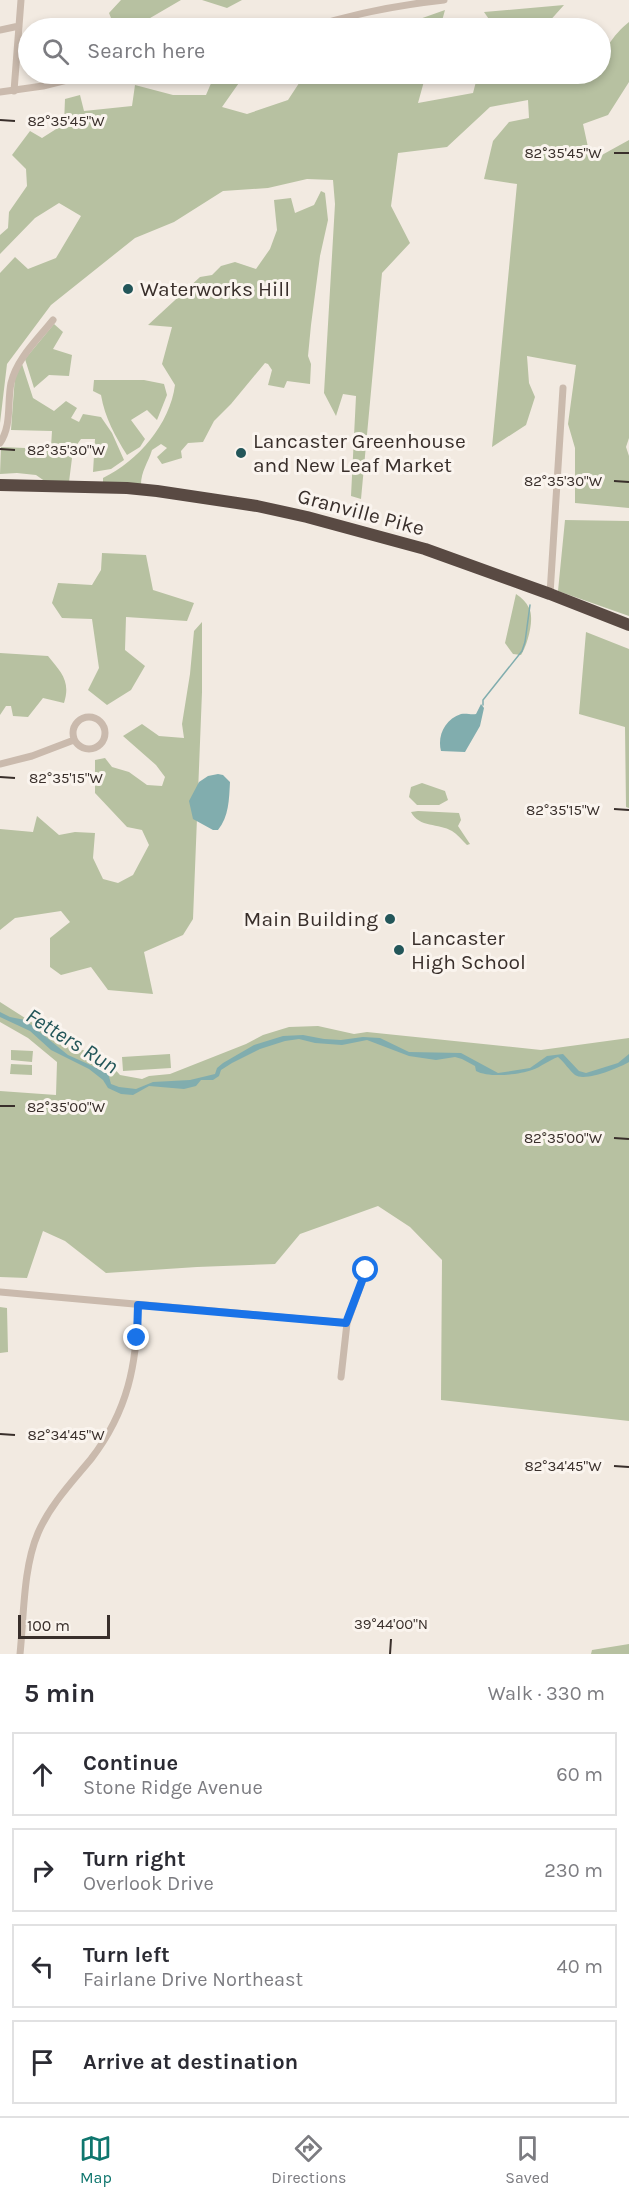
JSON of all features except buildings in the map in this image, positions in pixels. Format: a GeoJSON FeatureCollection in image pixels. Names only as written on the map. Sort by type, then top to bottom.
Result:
{"type":"FeatureCollection","features":[{"type":"Feature","properties":{"kind":"highway","name":"Granville Pike"},"geometry":{"type":"LineString","coordinates":[[0,485],[127,489],[195,496],[321,520],[398,541],[550,594],[629,625]]}},
{"type":"Feature","properties":{"kind":"street"},"geometry":{"type":"LineString","coordinates":[[20,18],[21,0]]}},
{"type":"Feature","properties":{"kind":"street"},"geometry":{"type":"LineString","coordinates":[[345,18],[422,2],[444,0]]}},
{"type":"Feature","properties":{"kind":"street"},"geometry":{"type":"LineString","coordinates":[[0,30],[18,26]]}},
{"type":"Feature","properties":{"kind":"street"},"geometry":{"type":"LineString","coordinates":[[14,91],[18,39]]}},
{"type":"Feature","properties":{"kind":"street"},"geometry":{"type":"LineString","coordinates":[[0,92],[51,84]]}},
{"type":"Feature","properties":{"kind":"street"},"geometry":{"type":"LineString","coordinates":[[0,443],[7,429],[11,385],[18,364],[53,320]]}},
{"type":"Feature","properties":{"kind":"street"},"geometry":{"type":"LineString","coordinates":[[550,594],[562,388]]}},
{"type":"Feature","properties":{"kind":"street"},"geometry":{"type":"LineString","coordinates":[[95,717],[104,726],[105,739],[96,748],[83,749],[74,740],[73,727],[82,718],[95,717]]}},
{"type":"Feature","properties":{"kind":"street"},"geometry":{"type":"LineString","coordinates":[[0,764],[22,759],[74,740]]}},
{"type":"Feature","properties":{"kind":"street"},"geometry":{"type":"LineString","coordinates":[[341,1377],[346,1323],[366,1270]]}},
{"type":"Feature","properties":{"kind":"street"},"geometry":{"type":"LineString","coordinates":[[0,1292],[346,1323]]}},
{"type":"Feature","properties":{"kind":"street"},"geometry":{"type":"LineString","coordinates":[[20,1654],[29,1567],[35,1540],[50,1511],[102,1443],[122,1407],[134,1360],[138,1305]]}},
{"type":"Feature","properties":{"kind":"green space"},"geometry":{"type":"Polygon","coordinates":[[[121,0],[181,0],[150,18],[111,18],[109,13],[121,0]]]}},
{"type":"Feature","properties":{"kind":"green space"},"geometry":{"type":"Polygon","coordinates":[[[202,0],[242,0],[227,8],[202,0]]]}},
{"type":"Feature","properties":{"kind":"green space"},"geometry":{"type":"Polygon","coordinates":[[[564,5],[552,18],[488,18],[484,12],[564,5]]]}},
{"type":"Feature","properties":{"kind":"green space"},"geometry":{"type":"Polygon","coordinates":[[[445,10],[443,18],[422,18],[445,10]]]}},
{"type":"Feature","properties":{"kind":"green space"},"geometry":{"type":"Polygon","coordinates":[[[629,22],[629,82],[608,115],[583,124],[591,161],[629,140],[629,438],[626,447],[629,456],[629,508],[575,503],[575,448],[568,424],[576,365],[527,356],[529,383],[535,397],[526,425],[492,447],[517,184],[484,179],[493,141],[509,122],[529,118],[528,100],[490,107],[447,147],[398,153],[391,206],[410,243],[382,273],[361,499],[351,496],[356,396],[343,394],[336,416],[324,393],[335,204],[333,180],[307,179],[268,188],[223,191],[174,222],[135,238],[51,305],[7,364],[0,423],[0,273],[15,257],[28,269],[56,258],[81,216],[59,203],[35,218],[0,254],[0,235],[8,228],[9,212],[27,186],[26,169],[12,155],[30,131],[42,138],[64,124],[65,99],[80,95],[84,111],[132,106],[135,85],[173,95],[206,95],[211,84],[238,84],[222,107],[247,114],[288,100],[298,84],[423,84],[418,103],[473,93],[475,84],[611,84],[611,41],[629,22]]]}},
{"type":"Feature","properties":{"kind":"green space"},"geometry":{"type":"Polygon","coordinates":[[[321,191],[325,193],[328,220],[320,256],[311,325],[308,356],[311,364],[310,384],[287,381],[284,388],[268,385],[272,370],[265,363],[214,421],[203,442],[188,443],[181,451],[182,458],[162,464],[157,457],[167,448],[161,444],[152,450],[143,471],[141,485],[103,482],[103,478],[128,462],[150,440],[167,414],[172,399],[175,385],[162,364],[172,327],[148,325],[200,277],[212,275],[221,266],[235,262],[256,269],[270,249],[277,230],[274,200],[291,198],[295,213],[314,205],[321,191]]]}},
{"type":"Feature","properties":{"kind":"green space"},"geometry":{"type":"Polygon","coordinates":[[[54,324],[63,332],[53,349],[72,355],[69,376],[49,375],[34,388],[25,359],[54,324]]]}},
{"type":"Feature","properties":{"kind":"green space"},"geometry":{"type":"Polygon","coordinates":[[[22,364],[33,398],[54,411],[66,401],[77,408],[71,418],[79,422],[83,414],[101,417],[112,433],[124,460],[111,469],[93,472],[95,439],[81,439],[73,450],[69,482],[46,482],[36,475],[0,474],[1,447],[25,448],[29,452],[45,453],[51,447],[52,431],[11,430],[15,376],[22,364]]]}},
{"type":"Feature","properties":{"kind":"green space"},"geometry":{"type":"Polygon","coordinates":[[[94,380],[144,380],[164,384],[167,395],[157,420],[147,410],[131,420],[145,439],[140,447],[127,455],[111,426],[101,395],[93,391],[94,380]]]}},
{"type":"Feature","properties":{"kind":"green space"},"geometry":{"type":"Polygon","coordinates":[[[565,520],[629,521],[629,616],[558,591],[565,520]]]}},
{"type":"Feature","properties":{"kind":"green space"},"geometry":{"type":"Polygon","coordinates":[[[102,553],[146,555],[153,590],[194,603],[187,621],[126,617],[125,650],[145,666],[131,690],[107,705],[88,690],[99,668],[92,619],[62,618],[52,603],[58,583],[92,585],[101,570],[102,553]]]}},
{"type":"Feature","properties":{"kind":"green space"},"geometry":{"type":"Polygon","coordinates":[[[516,594],[524,600],[531,613],[528,639],[521,655],[513,654],[505,643],[516,594]]]}},
{"type":"Feature","properties":{"kind":"green space"},"geometry":{"type":"Polygon","coordinates":[[[202,622],[202,692],[193,919],[183,935],[144,952],[153,994],[108,990],[91,967],[61,975],[50,967],[50,938],[70,922],[61,911],[15,918],[0,930],[0,829],[33,832],[37,816],[59,835],[75,832],[95,833],[93,858],[103,879],[118,883],[133,875],[149,845],[142,830],[127,827],[95,793],[95,760],[105,758],[112,767],[129,772],[147,785],[162,786],[165,777],[156,765],[123,736],[142,724],[159,736],[184,738],[182,724],[194,631],[202,622]]]}},
{"type":"Feature","properties":{"kind":"green space"},"geometry":{"type":"Polygon","coordinates":[[[586,632],[629,649],[629,808],[626,807],[625,727],[579,714],[586,632]]]}},
{"type":"Feature","properties":{"kind":"green space"},"geometry":{"type":"Polygon","coordinates":[[[0,653],[48,656],[64,677],[66,695],[64,703],[43,698],[28,717],[13,716],[11,706],[6,706],[0,715],[0,653]]]}},
{"type":"Feature","properties":{"kind":"green space"},"geometry":{"type":"Polygon","coordinates":[[[422,783],[445,791],[448,800],[439,805],[417,805],[409,797],[411,787],[422,783]]]}},
{"type":"Feature","properties":{"kind":"green space"},"geometry":{"type":"Polygon","coordinates":[[[411,812],[459,813],[461,820],[458,826],[470,844],[467,845],[452,831],[419,821],[411,812]]]}},
{"type":"Feature","properties":{"kind":"green space"},"geometry":{"type":"Polygon","coordinates":[[[0,1002],[69,1046],[103,1056],[120,1075],[142,1079],[170,1074],[263,1035],[289,1027],[318,1026],[354,1034],[367,1032],[541,1050],[629,1038],[629,1421],[441,1400],[442,1260],[410,1227],[378,1206],[300,1234],[275,1264],[106,1273],[65,1241],[43,1231],[27,1278],[0,1277],[0,1091],[56,1095],[57,1062],[28,1038],[0,1022],[0,1002]]]}},
{"type":"Feature","properties":{"kind":"green space"},"geometry":{"type":"Polygon","coordinates":[[[11,1050],[33,1051],[32,1062],[11,1060],[11,1050]]]}},
{"type":"Feature","properties":{"kind":"green space"},"geometry":{"type":"Polygon","coordinates":[[[170,1054],[171,1068],[123,1071],[122,1057],[170,1054]]]}},
{"type":"Feature","properties":{"kind":"green space"},"geometry":{"type":"Polygon","coordinates":[[[11,1064],[32,1065],[32,1075],[10,1074],[11,1064]]]}},
{"type":"Feature","properties":{"kind":"green space"},"geometry":{"type":"Polygon","coordinates":[[[0,1307],[7,1308],[8,1352],[0,1353],[0,1307]]]}},
{"type":"Feature","properties":{"kind":"green space"},"geometry":{"type":"Polygon","coordinates":[[[629,1644],[629,1654],[591,1654],[592,1650],[629,1644]]]}},
{"type":"Feature","properties":{"kind":"water"},"geometry":{"type":"Polygon","coordinates":[[[481,704],[484,708],[480,726],[465,752],[441,751],[441,734],[447,724],[455,716],[476,714],[481,704]]]}},
{"type":"Feature","properties":{"kind":"water"},"geometry":{"type":"Polygon","coordinates":[[[223,775],[230,782],[228,808],[218,830],[213,830],[193,819],[189,801],[199,782],[208,776],[223,775]]]}},
{"type":"Feature","properties":{"kind":"water"},"geometry":{"type":"Polygon","coordinates":[[[0,1012],[25,1020],[68,1055],[108,1073],[111,1084],[136,1089],[153,1082],[190,1080],[215,1074],[217,1068],[223,1063],[254,1045],[283,1036],[303,1035],[341,1040],[363,1037],[380,1038],[409,1052],[461,1053],[498,1073],[530,1068],[547,1056],[563,1054],[579,1071],[586,1073],[618,1063],[629,1054],[629,1062],[602,1073],[580,1077],[575,1075],[558,1057],[526,1072],[496,1075],[476,1071],[475,1066],[455,1057],[436,1060],[409,1056],[367,1040],[342,1045],[299,1039],[260,1049],[221,1070],[219,1076],[213,1080],[201,1080],[196,1086],[184,1089],[149,1086],[133,1095],[121,1094],[108,1088],[103,1080],[89,1069],[51,1050],[30,1031],[0,1017],[0,1012]]]}},
{"type":"Feature","properties":{"kind":"waterway"},"geometry":{"type":"LineString","coordinates":[[483,705],[483,700],[522,651],[530,605]]}},
{"type":"Feature","properties":{"kind":"place","name":"Waterworks Hill"},"geometry":{"type":"Point","coordinates":[128,289]}},
{"type":"Feature","properties":{"kind":"place","name":"Lancaster Greenhouse and New Leaf Market"},"geometry":{"type":"Point","coordinates":[241,453]}},
{"type":"Feature","properties":{"kind":"place","name":"Main Building"},"geometry":{"type":"Point","coordinates":[390,919]}},
{"type":"Feature","properties":{"kind":"place","name":"Lancaster High School"},"geometry":{"type":"Point","coordinates":[399,950]}},
{"type":"Feature","properties":{"kind":"route"},"geometry":{"type":"LineString","coordinates":[[137,1338],[138,1305],[346,1323],[366,1270]]}},
{"type":"Feature","properties":{"kind":"water label","name":"Fetters Run"},"geometry":{"type":"Point","coordinates":[72,1041]}}]}
